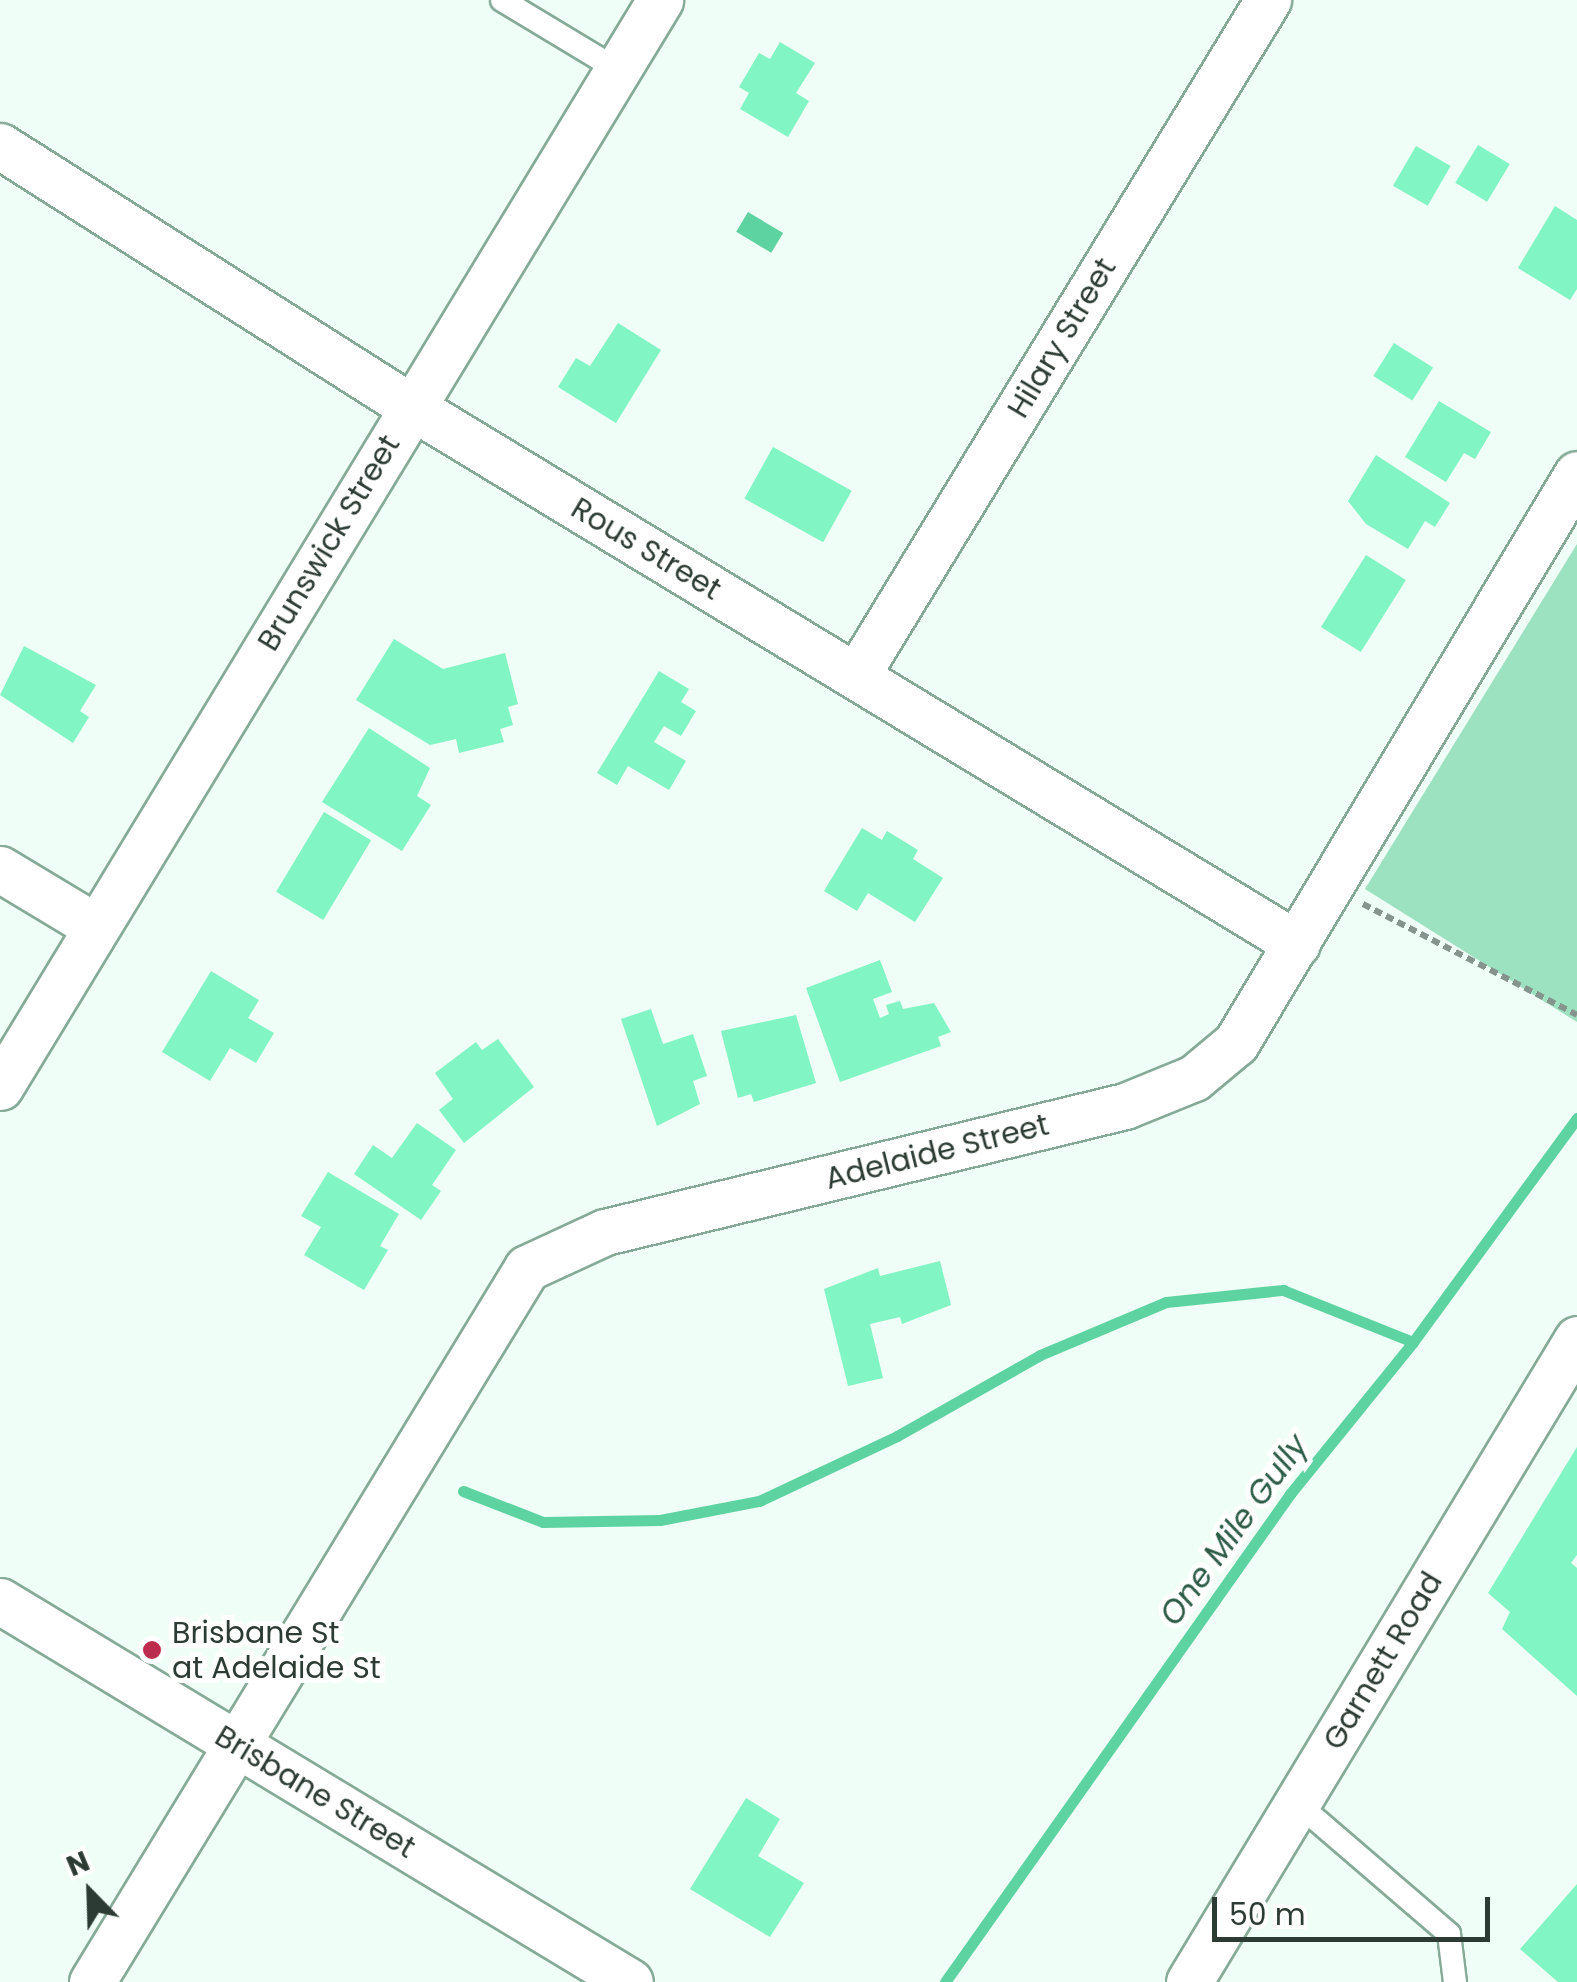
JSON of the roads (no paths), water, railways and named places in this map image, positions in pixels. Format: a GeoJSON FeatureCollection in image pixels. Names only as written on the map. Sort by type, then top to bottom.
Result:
{"type":"FeatureCollection","features":[{"type":"Feature","properties":{"kind":"street","name":"Brunswick Street"},"geometry":{"type":"LineString","coordinates":[[0,1087],[660,0]]}},
{"type":"Feature","properties":{"kind":"street","name":"Hilary Street"},"geometry":{"type":"LineString","coordinates":[[856,676],[1268,0]]}},
{"type":"Feature","properties":{"kind":"street","name":"Rous Street"},"geometry":{"type":"LineString","coordinates":[[0,146],[412,407],[1297,944]]}},
{"type":"Feature","properties":{"kind":"street","name":"Adelaide Street"},"geometry":{"type":"LineString","coordinates":[[92,1982],[528,1268],[605,1232],[1125,1106],[1194,1078],[1236,1043],[1577,474]]}},
{"type":"Feature","properties":{"kind":"street"},"geometry":{"type":"LineString","coordinates":[[0,868],[96,927]]}},
{"type":"Feature","properties":{"kind":"street","name":"Garnett Road"},"geometry":{"type":"LineString","coordinates":[[1189,1982],[1577,1339]]}},
{"type":"Feature","properties":{"kind":"street","name":"Brisbane Street"},"geometry":{"type":"LineString","coordinates":[[0,1601],[630,1982]]}},
{"type":"Feature","properties":{"kind":"lane"},"geometry":{"type":"LineString","coordinates":[[502,0],[618,70]]}},
{"type":"Feature","properties":{"kind":"lane"},"geometry":{"type":"LineString","coordinates":[[1298,1804],[1449,1934],[1455,1982]]}},
{"type":"Feature","properties":{"kind":"waterway","name":"One Mile Gully"},"geometry":{"type":"LineString","coordinates":[[945,1982],[1290,1494],[1413,1342],[1577,1118]]}},
{"type":"Feature","properties":{"kind":"waterway"},"geometry":{"type":"LineString","coordinates":[[463,1491],[543,1522],[660,1520],[759,1501],[897,1436],[1040,1355],[1166,1302],[1283,1290],[1413,1342]]}},
{"type":"Feature","properties":{"kind":"place","name":"Brisbane St at Adelaide St"},"geometry":{"type":"Point","coordinates":[152,1650]}}]}
